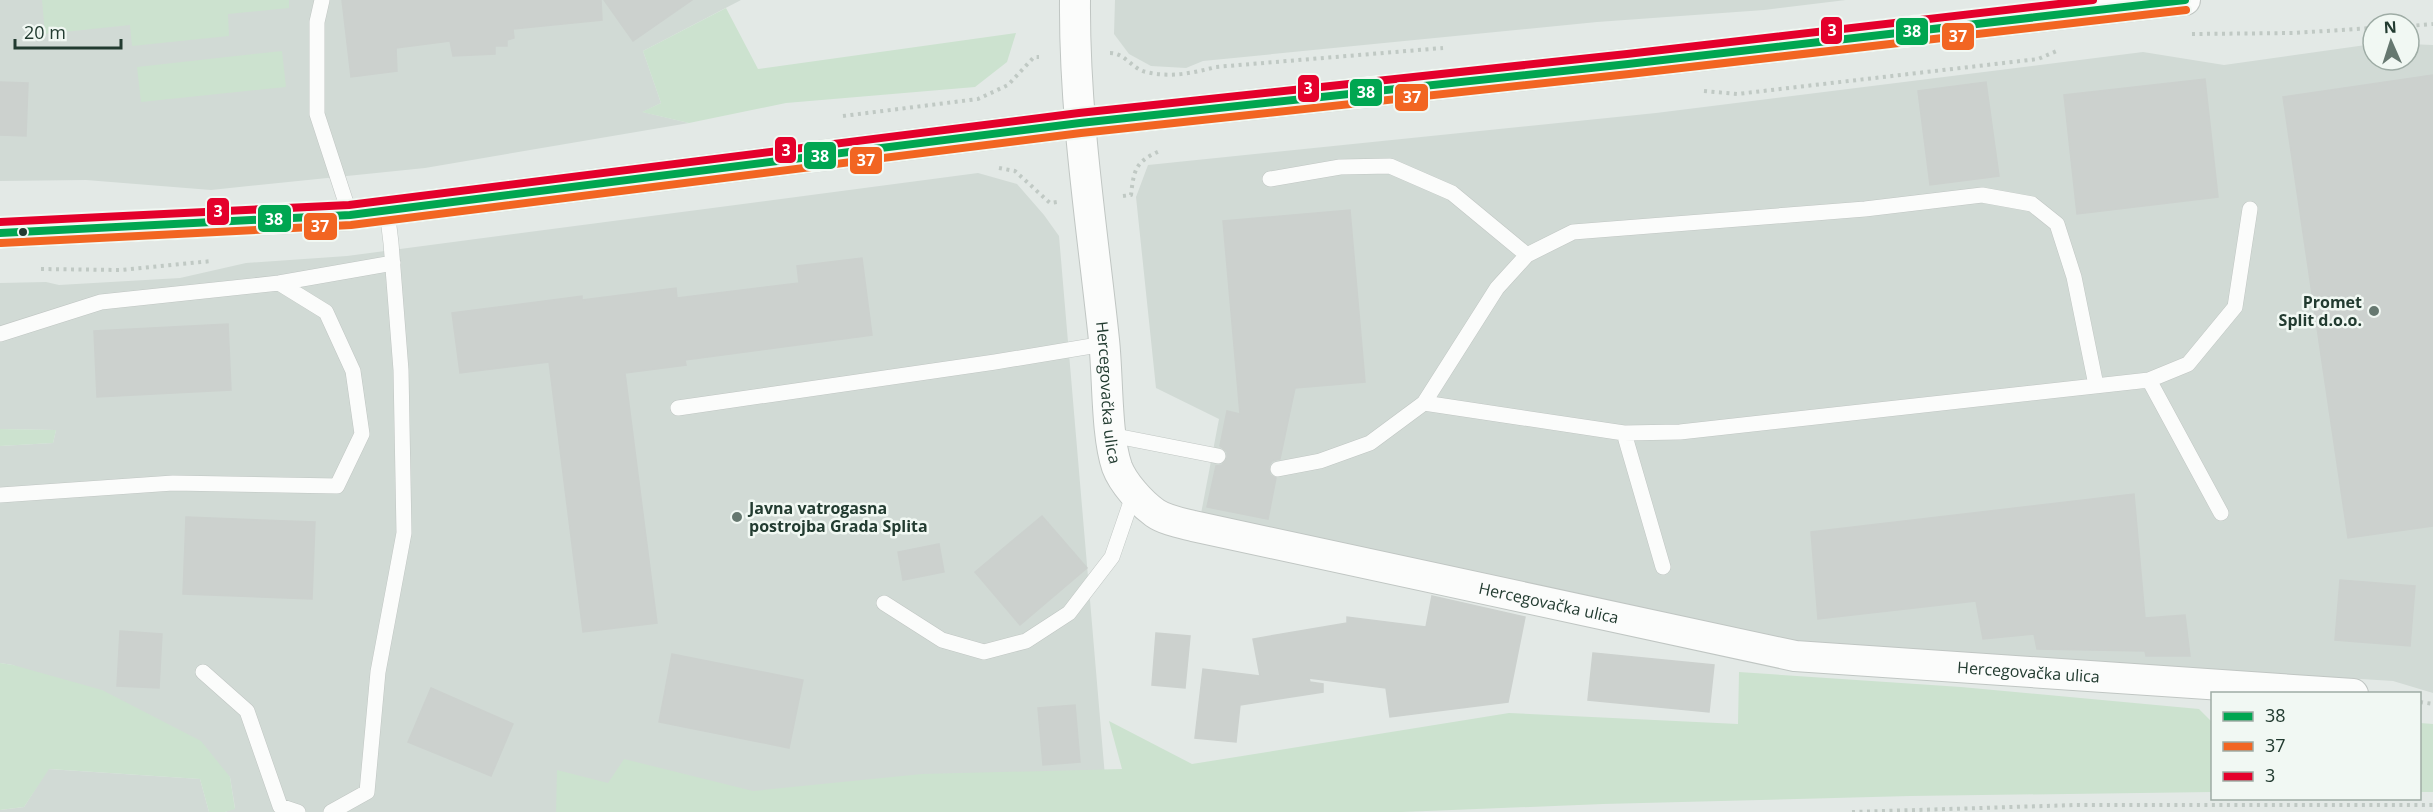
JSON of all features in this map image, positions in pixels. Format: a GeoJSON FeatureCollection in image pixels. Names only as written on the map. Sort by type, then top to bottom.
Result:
{"type":"FeatureCollection","features":[{"type":"Feature","properties":{"kind":"street","name":"Hercegovačka ulica"},"geometry":{"type":"LineString","coordinates":[[1075,0],[1074,55],[1112,435],[1118,468],[1134,493],[1155,513],[1193,526],[1795,656],[2338,692]]}},
{"type":"Feature","properties":{"kind":"street"},"geometry":{"type":"LineString","coordinates":[[0,233],[350,215],[1080,123],[1628,64],[2185,0]]}},
{"type":"Feature","properties":{"kind":"lane"},"geometry":{"type":"LineString","coordinates":[[322,0],[317,22],[317,114],[350,215]]}},
{"type":"Feature","properties":{"kind":"lane"},"geometry":{"type":"LineString","coordinates":[[1270,179],[1340,167],[1390,166],[1452,193],[1527,255]]}},
{"type":"Feature","properties":{"kind":"lane"},"geometry":{"type":"LineString","coordinates":[[1278,469],[1320,461],[1370,443],[1424,403],[1497,288],[1527,255],[1573,232],[1865,209],[1982,195],[2032,204],[2058,224],[2074,276],[2096,385]]}},
{"type":"Feature","properties":{"kind":"lane"},"geometry":{"type":"LineString","coordinates":[[1424,403],[1624,433],[1680,432],[2149,380],[2188,364],[2235,307],[2250,209]]}},
{"type":"Feature","properties":{"kind":"lane"},"geometry":{"type":"LineString","coordinates":[[330,812],[367,792],[378,672],[404,532],[401,370],[387,210]]}},
{"type":"Feature","properties":{"kind":"lane"},"geometry":{"type":"LineString","coordinates":[[0,334],[101,302],[279,283],[393,263]]}},
{"type":"Feature","properties":{"kind":"lane"},"geometry":{"type":"LineString","coordinates":[[0,495],[173,483],[337,486],[362,434],[353,371],[327,312],[279,283]]}},
{"type":"Feature","properties":{"kind":"lane"},"geometry":{"type":"LineString","coordinates":[[678,408],[1104,344]]}},
{"type":"Feature","properties":{"kind":"lane"},"geometry":{"type":"LineString","coordinates":[[2149,380],[2221,513]]}},
{"type":"Feature","properties":{"kind":"lane"},"geometry":{"type":"LineString","coordinates":[[1624,433],[1663,567]]}},
{"type":"Feature","properties":{"kind":"lane"},"geometry":{"type":"LineString","coordinates":[[1112,435],[1218,456]]}},
{"type":"Feature","properties":{"kind":"lane"},"geometry":{"type":"LineString","coordinates":[[884,603],[942,640],[984,652],[1026,641],[1069,613],[1112,557],[1134,493]]}},
{"type":"Feature","properties":{"kind":"lane"},"geometry":{"type":"LineString","coordinates":[[203,672],[247,711],[280,806],[298,812]]}},
{"type":"Feature","properties":{"kind":"path"},"geometry":{"type":"LineString","coordinates":[[41,269],[121,270],[222,260]]}},
{"type":"Feature","properties":{"kind":"path"},"geometry":{"type":"LineString","coordinates":[[1852,812],[2076,806],[2432,805],[2430,812]]}},
{"type":"Feature","properties":{"kind":"shaded area"},"geometry":{"type":"Polygon","coordinates":[[[0,0],[741,0],[643,51],[661,103],[643,112],[689,123],[425,168],[211,190],[86,180],[0,181],[0,0]]]}},
{"type":"Feature","properties":{"kind":"shaded area"},"geometry":{"type":"Polygon","coordinates":[[[1115,0],[1846,0],[1764,10],[1597,22],[1203,61],[1186,68],[1151,66],[1129,54],[1114,34],[1115,0]]]}},
{"type":"Feature","properties":{"kind":"shaded area"},"geometry":{"type":"Polygon","coordinates":[[[2421,44],[2433,45],[2433,693],[2393,681],[1800,643],[1200,519],[1219,419],[1156,388],[1136,197],[1148,165],[1656,113],[2143,52],[2224,65],[2361,46],[2361,72],[2421,72],[2421,44]]]}},
{"type":"Feature","properties":{"kind":"shaded area"},"geometry":{"type":"Polygon","coordinates":[[[978,173],[1017,184],[1059,236],[1108,812],[225,812],[235,808],[230,777],[13,665],[0,663],[0,446],[53,443],[56,430],[0,429],[0,283],[46,282],[59,285],[180,278],[246,263],[347,256],[978,173]]]}},
{"type":"Feature","properties":{"kind":"shaded area"},"geometry":{"type":"Polygon","coordinates":[[[48,769],[200,779],[209,812],[0,812],[0,810],[24,807],[48,769]]]}},
{"type":"Feature","properties":{"kind":"green space"},"geometry":{"type":"Polygon","coordinates":[[[42,0],[289,0],[289,8],[228,14],[229,36],[132,46],[130,25],[45,34],[42,0]]]}},
{"type":"Feature","properties":{"kind":"green space"},"geometry":{"type":"Polygon","coordinates":[[[726,8],[758,69],[1016,33],[1007,62],[975,87],[786,103],[689,123],[642,112],[661,103],[643,51],[726,8]]]}},
{"type":"Feature","properties":{"kind":"green space"},"geometry":{"type":"Polygon","coordinates":[[[282,51],[286,87],[141,102],[137,67],[282,51]]]}},
{"type":"Feature","properties":{"kind":"green space"},"geometry":{"type":"Polygon","coordinates":[[[0,429],[56,430],[53,443],[0,446],[0,429]]]}},
{"type":"Feature","properties":{"kind":"green space"},"geometry":{"type":"Polygon","coordinates":[[[0,663],[102,690],[201,741],[230,777],[235,809],[225,812],[209,812],[200,779],[49,769],[24,807],[0,810],[0,663]]]}},
{"type":"Feature","properties":{"kind":"green space"},"geometry":{"type":"Polygon","coordinates":[[[1739,672],[1961,687],[2199,709],[2211,721],[2211,792],[1910,796],[1402,812],[556,812],[557,770],[608,783],[624,759],[753,791],[922,774],[1122,769],[1109,721],[1192,764],[1509,713],[1738,724],[1739,672]]]}},
{"type":"Feature","properties":{"kind":"green space"},"geometry":{"type":"Polygon","coordinates":[[[2421,723],[2433,724],[2433,792],[2421,792],[2421,723]]]}},
{"type":"Feature","properties":{"kind":"building"},"geometry":{"type":"Polygon","coordinates":[[[342,0],[601,0],[602,20],[513,29],[514,38],[507,40],[507,46],[495,46],[495,54],[453,56],[450,41],[396,48],[397,71],[351,77],[342,0]]]}},
{"type":"Feature","properties":{"kind":"building"},"geometry":{"type":"Polygon","coordinates":[[[604,0],[692,0],[633,41],[604,0]]]}},
{"type":"Feature","properties":{"kind":"building","name":"Promet Split d.o.o."},"geometry":{"type":"Polygon","coordinates":[[[2433,75],[2433,526],[2348,538],[2283,97],[2433,75]]]}},
{"type":"Feature","properties":{"kind":"building"},"geometry":{"type":"Polygon","coordinates":[[[2205,79],[2218,197],[2077,214],[2064,95],[2205,79]]]}},
{"type":"Feature","properties":{"kind":"building"},"geometry":{"type":"Polygon","coordinates":[[[0,82],[28,83],[26,136],[0,135],[0,82]]]}},
{"type":"Feature","properties":{"kind":"building"},"geometry":{"type":"Polygon","coordinates":[[[1986,82],[1999,176],[1930,185],[1918,91],[1986,82]]]}},
{"type":"Feature","properties":{"kind":"building"},"geometry":{"type":"Polygon","coordinates":[[[1350,210],[1365,382],[1295,388],[1280,459],[1272,461],[1269,466],[1270,475],[1276,478],[1268,519],[1207,507],[1216,466],[1222,465],[1227,458],[1227,452],[1220,446],[1227,411],[1240,414],[1223,221],[1350,210]]]}},
{"type":"Feature","properties":{"kind":"building"},"geometry":{"type":"Polygon","coordinates":[[[862,258],[872,335],[685,360],[686,365],[625,373],[657,623],[583,632],[549,362],[460,373],[452,313],[582,296],[582,300],[676,288],[677,298],[799,283],[797,266],[862,258]]]}},
{"type":"Feature","properties":{"kind":"building"},"geometry":{"type":"Polygon","coordinates":[[[228,324],[231,390],[97,397],[94,331],[228,324]]]}},
{"type":"Feature","properties":{"kind":"building"},"geometry":{"type":"Polygon","coordinates":[[[2134,494],[2145,618],[2185,615],[2190,656],[2146,656],[2145,651],[2037,649],[2034,634],[1983,639],[1976,601],[1818,619],[1811,532],[2134,494]]]}},
{"type":"Feature","properties":{"kind":"building"},"geometry":{"type":"Polygon","coordinates":[[[1042,516],[1087,568],[1020,625],[975,572],[1042,516]]]}},
{"type":"Feature","properties":{"kind":"building"},"geometry":{"type":"Polygon","coordinates":[[[186,517],[315,522],[312,599],[183,594],[186,517]]]}},
{"type":"Feature","properties":{"kind":"building"},"geometry":{"type":"Polygon","coordinates":[[[939,544],[944,572],[903,580],[898,552],[939,544]]]}},
{"type":"Feature","properties":{"kind":"building"},"geometry":{"type":"Polygon","coordinates":[[[2340,580],[2415,586],[2410,646],[2335,640],[2340,580]]]}},
{"type":"Feature","properties":{"kind":"building"},"geometry":{"type":"Polygon","coordinates":[[[1432,596],[1525,617],[1508,702],[1390,717],[1386,688],[1309,678],[1310,682],[1323,684],[1323,692],[1240,705],[1236,742],[1195,738],[1203,669],[1260,676],[1253,639],[1347,623],[1347,617],[1426,627],[1432,596]]]}},
{"type":"Feature","properties":{"kind":"building"},"geometry":{"type":"Polygon","coordinates":[[[120,631],[162,634],[159,688],[117,686],[120,631]]]}},
{"type":"Feature","properties":{"kind":"building"},"geometry":{"type":"Polygon","coordinates":[[[1156,633],[1190,636],[1185,688],[1152,685],[1156,633]]]}},
{"type":"Feature","properties":{"kind":"building"},"geometry":{"type":"Polygon","coordinates":[[[1593,653],[1714,665],[1709,712],[1588,700],[1593,653]]]}},
{"type":"Feature","properties":{"kind":"building"},"geometry":{"type":"Polygon","coordinates":[[[672,654],[803,680],[789,748],[659,722],[672,654]]]}},
{"type":"Feature","properties":{"kind":"building"},"geometry":{"type":"Polygon","coordinates":[[[431,688],[513,724],[491,776],[408,742],[431,688]]]}},
{"type":"Feature","properties":{"kind":"building"},"geometry":{"type":"Polygon","coordinates":[[[1075,705],[1080,762],[1043,765],[1038,708],[1075,705]]]}},
{"type":"Feature","properties":{"kind":"transit line","name":"3"},"geometry":{"type":"LineString","coordinates":[[0,222],[349,205],[1079,113],[1627,54],[2093,0]]}},
{"type":"Feature","properties":{"kind":"transit line","name":"38"},"geometry":{"type":"LineString","coordinates":[[0,233],[350,215],[1080,123],[1628,64],[2185,0]]}},
{"type":"Feature","properties":{"kind":"transit line","name":"37"},"geometry":{"type":"LineString","coordinates":[[1,243],[351,225],[1081,133],[1629,74],[2186,10]]}},
{"type":"Feature","properties":{"kind":"place","name":"Promet Split d.o.o."},"geometry":{"type":"Point","coordinates":[2374,311]}},
{"type":"Feature","properties":{"kind":"place","name":"Javna vatrogasna postrojba Grada Splita"},"geometry":{"type":"Point","coordinates":[737,517]}}]}
